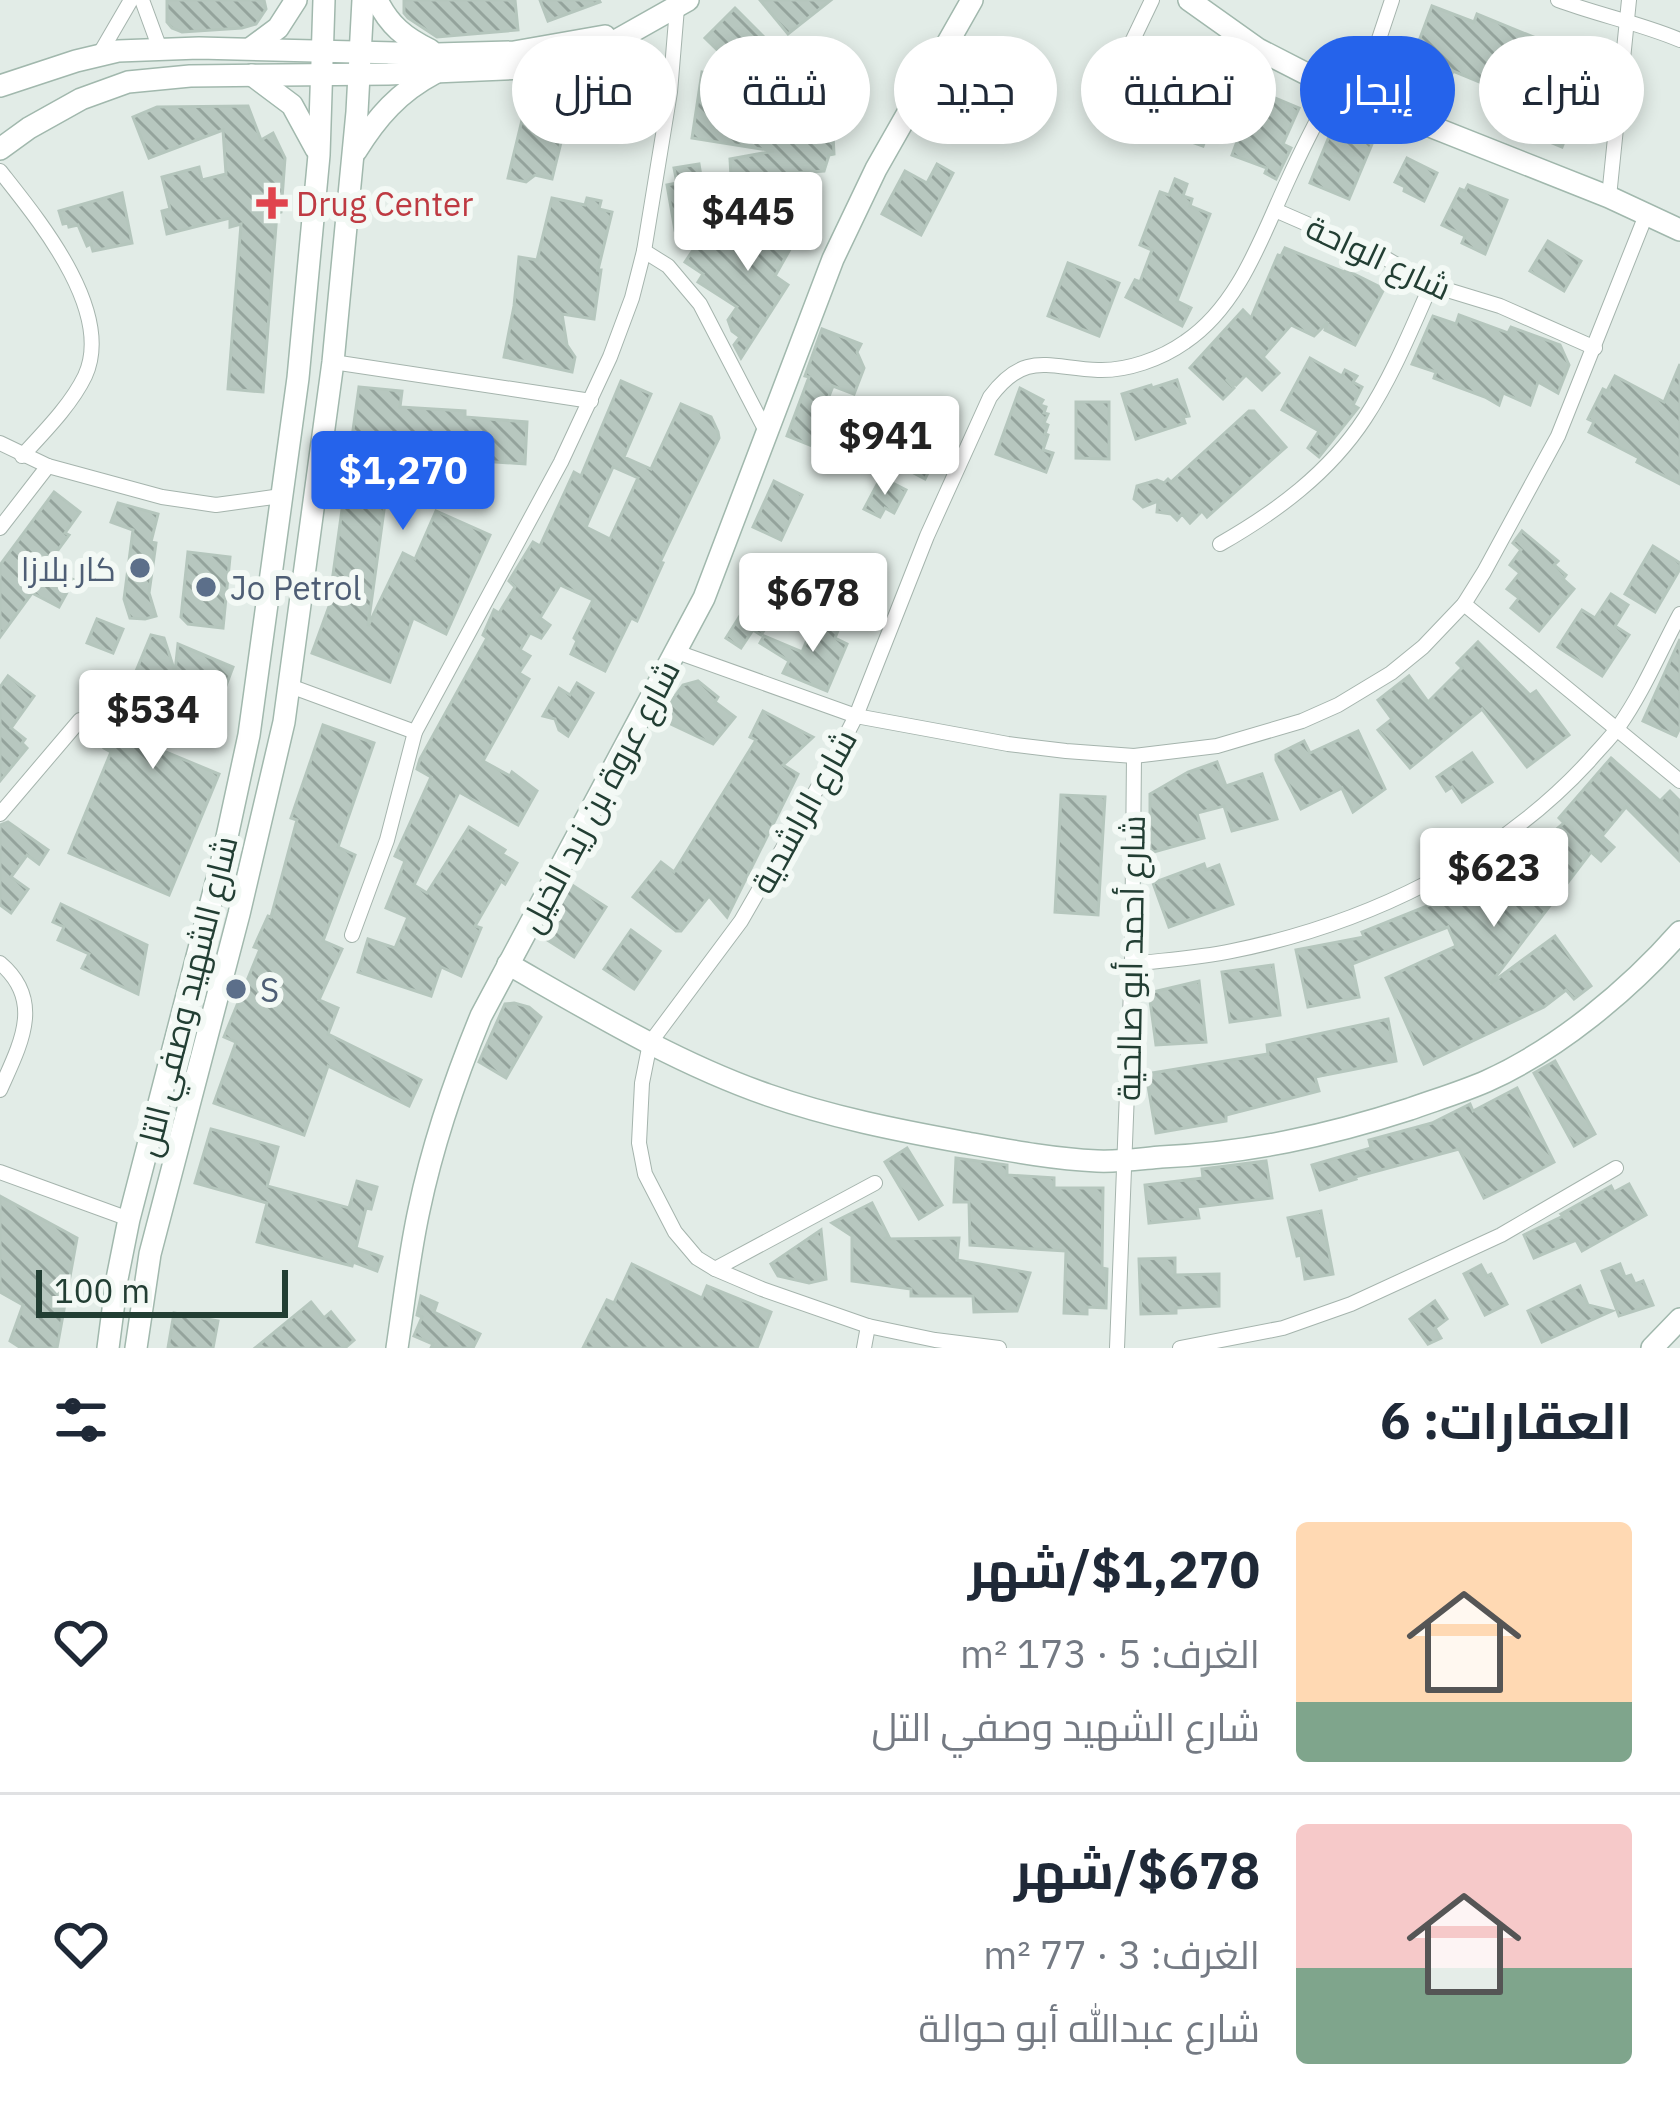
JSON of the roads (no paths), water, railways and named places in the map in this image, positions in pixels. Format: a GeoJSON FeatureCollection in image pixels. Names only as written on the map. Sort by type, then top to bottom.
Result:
{"type":"FeatureCollection","features":[{"type":"Feature","properties":{"kind":"street"},"geometry":{"type":"LineString","coordinates":[[98,55],[131,0]]}},
{"type":"Feature","properties":{"kind":"street"},"geometry":{"type":"LineString","coordinates":[[142,0],[160,49]]}},
{"type":"Feature","properties":{"kind":"street"},"geometry":{"type":"LineString","coordinates":[[251,48],[278,28],[296,0]]}},
{"type":"Feature","properties":{"kind":"street","name":"شارع الشهيد وصفي التل"},"geometry":{"type":"LineString","coordinates":[[109,1348],[129,1219],[250,735],[298,378],[319,155],[324,0]]}},
{"type":"Feature","properties":{"kind":"street","name":"شارع الشهيد وصفي التل"},"geometry":{"type":"LineString","coordinates":[[136,1348],[150,1254],[259,835],[290,686],[333,362],[363,0]]}},
{"type":"Feature","properties":{"kind":"street"},"geometry":{"type":"LineString","coordinates":[[377,0],[383,14],[436,63]]}},
{"type":"Feature","properties":{"kind":"street","name":"شارع عروة بن زيد الخيل"},"geometry":{"type":"LineString","coordinates":[[397,1348],[418,1212],[444,1116],[481,1016],[704,598],[800,341],[855,210],[972,0]]}},
{"type":"Feature","properties":{"kind":"street"},"geometry":{"type":"LineString","coordinates":[[1135,36],[1152,0]]}},
{"type":"Feature","properties":{"kind":"street"},"geometry":{"type":"LineString","coordinates":[[1190,0],[1258,49],[1300,71]]}},
{"type":"Feature","properties":{"kind":"street"},"geometry":{"type":"LineString","coordinates":[[1381,36],[1393,0]]}},
{"type":"Feature","properties":{"kind":"street"},"geometry":{"type":"LineString","coordinates":[[1558,0],[1680,40]]}},
{"type":"Feature","properties":{"kind":"street"},"geometry":{"type":"LineString","coordinates":[[1609,197],[1629,0]]}},
{"type":"Feature","properties":{"kind":"street"},"geometry":{"type":"LineString","coordinates":[[0,149],[81,98],[128,82],[190,76],[323,75],[360,63],[436,63],[549,48],[637,29],[683,4]]}},
{"type":"Feature","properties":{"kind":"street"},"geometry":{"type":"LineString","coordinates":[[352,935],[387,840],[415,732],[591,401],[632,298],[644,250],[683,4]]}},
{"type":"Feature","properties":{"kind":"street"},"geometry":{"type":"LineString","coordinates":[[0,86],[98,55],[160,49],[324,51],[360,63]]}},
{"type":"Feature","properties":{"kind":"street"},"geometry":{"type":"LineString","coordinates":[[353,157],[391,103],[436,63]]}},
{"type":"Feature","properties":{"kind":"street"},"geometry":{"type":"LineString","coordinates":[[252,74],[292,105],[319,155]]}},
{"type":"Feature","properties":{"kind":"street"},"geometry":{"type":"LineString","coordinates":[[0,122],[29,128]]}},
{"type":"Feature","properties":{"kind":"street"},"geometry":{"type":"LineString","coordinates":[[1455,137],[1680,230]]}},
{"type":"Feature","properties":{"kind":"street"},"geometry":{"type":"LineString","coordinates":[[1275,210],[1307,144]]}},
{"type":"Feature","properties":{"kind":"street"},"geometry":{"type":"LineString","coordinates":[[0,171],[71,273],[90,328],[86,374],[22,456]]}},
{"type":"Feature","properties":{"kind":"street","name":"شارع الواحة"},"geometry":{"type":"LineString","coordinates":[[1017,369],[1048,365],[1120,369],[1183,344],[1216,315],[1231,294],[1275,210],[1335,234],[1431,285],[1500,306],[1595,348]]}},
{"type":"Feature","properties":{"kind":"street"},"geometry":{"type":"LineString","coordinates":[[677,652],[856,716],[1008,745],[1134,756],[1217,746],[1302,721],[1338,705],[1391,673],[1464,604],[1558,436],[1646,215]]}},
{"type":"Feature","properties":{"kind":"street"},"geometry":{"type":"LineString","coordinates":[[644,250],[668,266],[700,304],[766,431]]}},
{"type":"Feature","properties":{"kind":"street"},"geometry":{"type":"LineString","coordinates":[[1220,544],[1288,500],[1345,444],[1365,418],[1402,350],[1431,285]]}},
{"type":"Feature","properties":{"kind":"street"},"geometry":{"type":"LineString","coordinates":[[333,362],[591,401]]}},
{"type":"Feature","properties":{"kind":"street","name":"شارع الراشدية"},"geometry":{"type":"LineString","coordinates":[[650,1043],[750,906],[833,761],[886,646],[963,454],[990,397],[1017,369]]}},
{"type":"Feature","properties":{"kind":"street"},"geometry":{"type":"LineString","coordinates":[[0,443],[47,466],[162,497],[216,505],[281,496]]}},
{"type":"Feature","properties":{"kind":"street"},"geometry":{"type":"LineString","coordinates":[[0,528],[47,466]]}},
{"type":"Feature","properties":{"kind":"street"},"geometry":{"type":"LineString","coordinates":[[1464,604],[1680,782]]}},
{"type":"Feature","properties":{"kind":"street"},"geometry":{"type":"LineString","coordinates":[[1132,964],[1232,951],[1340,920],[1439,878],[1482,853],[1556,795],[1616,731],[1680,614]]}},
{"type":"Feature","properties":{"kind":"street"},"geometry":{"type":"LineString","coordinates":[[290,686],[415,732]]}},
{"type":"Feature","properties":{"kind":"street"},"geometry":{"type":"LineString","coordinates":[[0,814],[80,720]]}},
{"type":"Feature","properties":{"kind":"street","name":"شارع أحمد أبو صالحية"},"geometry":{"type":"LineString","coordinates":[[1117,1348],[1132,964],[1134,756]]}},
{"type":"Feature","properties":{"kind":"street"},"geometry":{"type":"LineString","coordinates":[[508,964],[722,1078],[837,1116],[1042,1155],[1123,1160],[1281,1144],[1385,1117],[1487,1081],[1559,1038],[1627,987],[1680,932]]}},
{"type":"Feature","properties":{"kind":"street"},"geometry":{"type":"LineString","coordinates":[[0,963],[22,988],[27,1005],[25,1027],[0,1090]]}},
{"type":"Feature","properties":{"kind":"street"},"geometry":{"type":"LineString","coordinates":[[650,1043],[639,1114],[645,1174],[675,1232],[697,1258],[762,1289],[868,1326],[999,1348]]}},
{"type":"Feature","properties":{"kind":"street"},"geometry":{"type":"LineString","coordinates":[[1180,1348],[1283,1328],[1366,1297],[1501,1235],[1616,1168]]}},
{"type":"Feature","properties":{"kind":"street"},"geometry":{"type":"LineString","coordinates":[[0,1172],[129,1219]]}},
{"type":"Feature","properties":{"kind":"street"},"geometry":{"type":"LineString","coordinates":[[715,1269],[875,1183]]}},
{"type":"Feature","properties":{"kind":"street"},"geometry":{"type":"LineString","coordinates":[[1652,1348],[1680,1319]]}},
{"type":"Feature","properties":{"kind":"street"},"geometry":{"type":"LineString","coordinates":[[864,1348],[868,1326]]}},
{"type":"Feature","properties":{"kind":"place","name":"Drug Center"},"geometry":{"type":"Point","coordinates":[272,203]}},
{"type":"Feature","properties":{"kind":"place","name":"كار بلازا"},"geometry":{"type":"Point","coordinates":[140,568]}},
{"type":"Feature","properties":{"kind":"place","name":"Jo Petrol"},"geometry":{"type":"Point","coordinates":[206,587]}},
{"type":"Feature","properties":{"kind":"place","name":"S"},"geometry":{"type":"Point","coordinates":[236,989]}}]}
